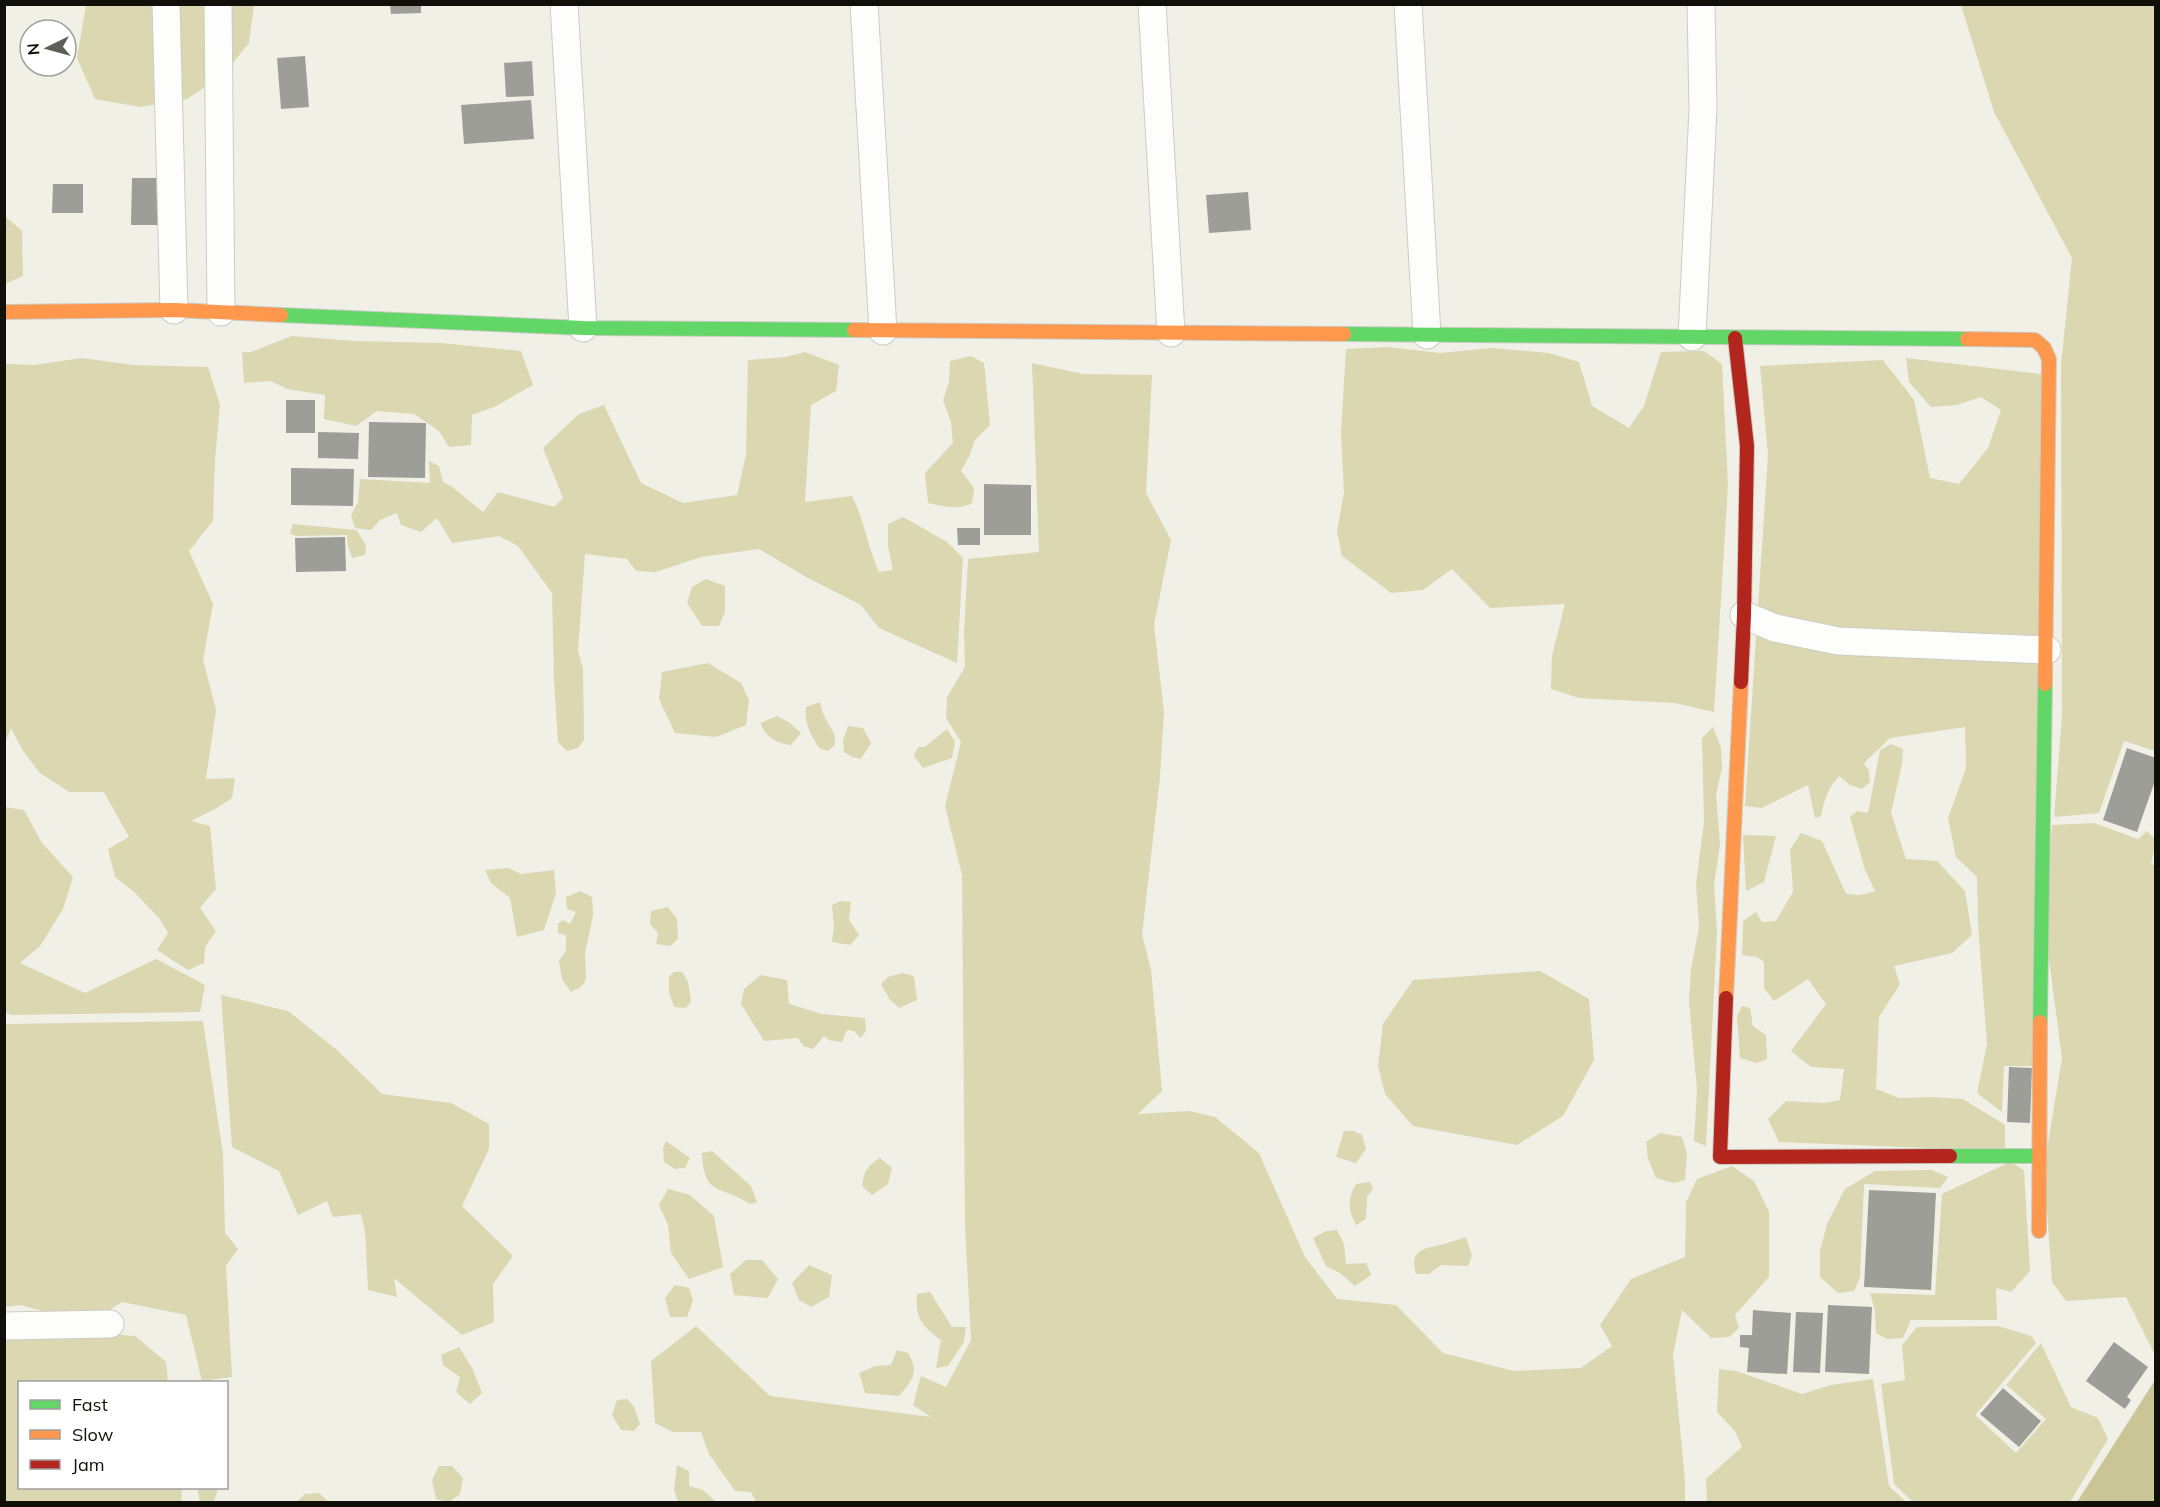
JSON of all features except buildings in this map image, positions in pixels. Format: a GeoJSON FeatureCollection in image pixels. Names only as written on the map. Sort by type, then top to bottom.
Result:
{"type":"FeatureCollection","features":[{"type":"Feature","properties":{"kind":"street"},"geometry":{"type":"LineString","coordinates":[[166,4],[174,310]]}},
{"type":"Feature","properties":{"kind":"street"},"geometry":{"type":"LineString","coordinates":[[218,4],[221,312]]}},
{"type":"Feature","properties":{"kind":"street"},"geometry":{"type":"LineString","coordinates":[[564,4],[583,328]]}},
{"type":"Feature","properties":{"kind":"street"},"geometry":{"type":"LineString","coordinates":[[864,4],[883,331]]}},
{"type":"Feature","properties":{"kind":"street"},"geometry":{"type":"LineString","coordinates":[[1152,4],[1171,333]]}},
{"type":"Feature","properties":{"kind":"street"},"geometry":{"type":"LineString","coordinates":[[1408,4],[1427,335]]}},
{"type":"Feature","properties":{"kind":"street"},"geometry":{"type":"LineString","coordinates":[[1692,337],[1703,109],[1701,4]]}},
{"type":"Feature","properties":{"kind":"street"},"geometry":{"type":"LineString","coordinates":[[4,312],[174,310],[583,328],[2036,340],[2044,348],[2049,359],[2047,650],[2038,1156],[2039,1231]]}},
{"type":"Feature","properties":{"kind":"street"},"geometry":{"type":"LineString","coordinates":[[1734,338],[1746,446],[1744,615],[1720,1157],[2038,1156]]}},
{"type":"Feature","properties":{"kind":"street"},"geometry":{"type":"LineString","coordinates":[[1744,615],[1775,628],[1838,641],[2047,650]]}},
{"type":"Feature","properties":{"kind":"street"},"geometry":{"type":"LineString","coordinates":[[4,1326],[110,1324]]}},
{"type":"Feature","properties":{"kind":"shaded area"},"geometry":{"type":"Polygon","coordinates":[[[86,5],[254,5],[249,43],[224,74],[187,99],[140,107],[95,99],[78,60],[86,5]]]}},
{"type":"Feature","properties":{"kind":"shaded area"},"geometry":{"type":"Polygon","coordinates":[[[1961,5],[2155,5],[2155,751],[2124,741],[2099,813],[2054,817],[2062,717],[2061,365],[2072,258],[1994,112],[1961,5]]]}},
{"type":"Feature","properties":{"kind":"shaded area"},"geometry":{"type":"Polygon","coordinates":[[[4,215],[22,231],[23,276],[5,284],[4,215]]]}},
{"type":"Feature","properties":{"kind":"shaded area"},"geometry":{"type":"Polygon","coordinates":[[[292,336],[355,341],[441,343],[521,351],[533,385],[494,407],[472,415],[471,445],[449,447],[439,431],[414,414],[377,411],[356,426],[324,419],[325,395],[287,389],[271,381],[244,383],[242,352],[251,352],[292,336]]]}},
{"type":"Feature","properties":{"kind":"shaded area"},"geometry":{"type":"Polygon","coordinates":[[[1388,347],[1440,353],[1492,348],[1549,353],[1579,362],[1592,406],[1629,428],[1644,406],[1661,352],[1704,351],[1722,364],[1728,485],[1714,712],[1675,703],[1579,698],[1551,689],[1552,656],[1565,604],[1490,608],[1452,569],[1423,590],[1391,593],[1342,556],[1337,531],[1344,492],[1341,433],[1346,349],[1388,347]]]}},
{"type":"Feature","properties":{"kind":"shaded area"},"geometry":{"type":"Polygon","coordinates":[[[805,352],[839,365],[836,391],[811,405],[805,502],[852,496],[879,572],[893,570],[888,546],[888,524],[903,517],[947,542],[963,558],[957,663],[879,628],[861,605],[808,578],[759,549],[701,557],[656,572],[636,571],[627,559],[585,554],[578,651],[583,669],[584,740],[578,748],[567,751],[558,742],[552,593],[518,546],[499,536],[452,543],[437,518],[421,532],[401,525],[397,513],[380,520],[371,530],[355,528],[351,515],[358,502],[360,479],[430,483],[429,461],[439,466],[443,482],[483,512],[498,492],[554,507],[563,498],[543,448],[579,414],[604,405],[641,483],[683,503],[737,495],[746,455],[748,360],[786,357],[805,352]]]}},
{"type":"Feature","properties":{"kind":"shaded area"},"geometry":{"type":"Polygon","coordinates":[[[971,356],[984,363],[990,425],[975,440],[961,471],[974,488],[972,503],[956,507],[928,503],[925,473],[953,443],[951,422],[943,400],[949,382],[950,361],[971,356]]]}},
{"type":"Feature","properties":{"kind":"shaded area"},"geometry":{"type":"Polygon","coordinates":[[[82,358],[133,365],[208,367],[220,405],[213,521],[189,551],[213,604],[203,660],[216,710],[206,779],[235,778],[232,798],[191,821],[210,826],[216,889],[200,908],[216,931],[205,947],[204,963],[188,970],[157,950],[168,933],[159,918],[134,892],[115,877],[108,849],[129,837],[104,792],[69,792],[40,773],[23,751],[11,728],[5,743],[5,364],[34,365],[82,358]]]}},
{"type":"Feature","properties":{"kind":"shaded area"},"geometry":{"type":"Polygon","coordinates":[[[1906,358],[2048,375],[2037,1066],[2004,1066],[2002,1112],[1977,1093],[1987,1044],[1978,924],[1977,877],[1956,857],[1948,818],[1966,768],[1965,727],[1890,738],[1864,763],[1869,771],[1870,782],[1862,789],[1850,785],[1839,776],[1827,795],[1821,816],[1815,818],[1808,785],[1762,808],[1745,806],[1768,455],[1760,366],[1883,360],[1914,400],[1930,478],[1959,484],[1988,448],[2001,410],[1981,397],[1957,405],[1931,407],[1909,382],[1906,358]]]}},
{"type":"Feature","properties":{"kind":"shaded area"},"geometry":{"type":"Polygon","coordinates":[[[1032,363],[1083,374],[1152,375],[1146,493],[1171,540],[1154,625],[1164,712],[1160,777],[1142,935],[1151,969],[1162,1091],[1138,1114],[1189,1111],[1215,1117],[1259,1153],[1305,1257],[1337,1299],[1396,1305],[1443,1353],[1514,1371],[1581,1368],[1612,1346],[1600,1325],[1631,1279],[1685,1257],[1686,1202],[1697,1179],[1732,1166],[1754,1181],[1769,1212],[1769,1277],[1735,1315],[1739,1328],[1729,1337],[1711,1338],[1682,1310],[1673,1355],[1685,1502],[756,1502],[751,1492],[735,1491],[709,1454],[701,1432],[673,1432],[655,1423],[651,1361],[696,1326],[770,1396],[931,1417],[913,1405],[921,1376],[946,1387],[971,1340],[965,1226],[962,875],[945,806],[961,742],[946,718],[947,697],[965,667],[964,633],[968,559],[1039,552],[1032,363]]]}},
{"type":"Feature","properties":{"kind":"shaded area"},"geometry":{"type":"Polygon","coordinates":[[[293,524],[356,530],[366,545],[365,555],[352,558],[347,535],[296,536],[290,533],[293,524]]]}},
{"type":"Feature","properties":{"kind":"shaded area"},"geometry":{"type":"Polygon","coordinates":[[[706,579],[725,586],[725,612],[719,626],[702,626],[687,603],[692,587],[706,579]]]}},
{"type":"Feature","properties":{"kind":"shaded area"},"geometry":{"type":"Polygon","coordinates":[[[708,663],[741,683],[749,700],[746,725],[716,737],[675,733],[659,699],[662,672],[708,663]]]}},
{"type":"Feature","properties":{"kind":"shaded area"},"geometry":{"type":"Polygon","coordinates":[[[820,702],[823,714],[835,736],[835,745],[828,751],[819,748],[809,729],[805,713],[806,707],[820,702]]]}},
{"type":"Feature","properties":{"kind":"shaded area"},"geometry":{"type":"Polygon","coordinates":[[[777,716],[790,723],[801,733],[791,745],[773,739],[763,728],[761,723],[777,716]]]}},
{"type":"Feature","properties":{"kind":"shaded area"},"geometry":{"type":"Polygon","coordinates":[[[848,726],[863,728],[871,743],[861,759],[844,752],[843,740],[848,726]]]}},
{"type":"Feature","properties":{"kind":"shaded area"},"geometry":{"type":"Polygon","coordinates":[[[1713,727],[1721,747],[1722,768],[1716,794],[1720,845],[1714,885],[1717,932],[1706,1146],[1694,1141],[1697,1090],[1689,1001],[1691,969],[1699,927],[1696,884],[1704,822],[1702,738],[1713,727]]]}},
{"type":"Feature","properties":{"kind":"shaded area"},"geometry":{"type":"Polygon","coordinates":[[[947,729],[955,742],[952,758],[923,768],[914,756],[918,747],[925,747],[947,729]]]}},
{"type":"Feature","properties":{"kind":"shaded area"},"geometry":{"type":"Polygon","coordinates":[[[1891,744],[1903,749],[1891,813],[1906,859],[1937,861],[1965,891],[1972,935],[1952,953],[1894,966],[1900,984],[1879,1017],[1876,1089],[1899,1098],[1963,1099],[2005,1125],[2005,1151],[1779,1142],[1768,1119],[1786,1101],[1824,1103],[1840,1100],[1844,1069],[1811,1067],[1791,1051],[1826,1004],[1808,979],[1774,1001],[1764,988],[1764,962],[1757,957],[1742,955],[1743,921],[1756,912],[1762,922],[1776,921],[1793,892],[1790,850],[1801,833],[1822,841],[1846,894],[1861,895],[1875,891],[1865,870],[1850,817],[1857,811],[1868,813],[1880,750],[1891,744]]]}},
{"type":"Feature","properties":{"kind":"shaded area"},"geometry":{"type":"Polygon","coordinates":[[[5,807],[24,810],[42,843],[73,877],[63,909],[40,946],[20,963],[85,993],[156,959],[205,985],[200,1012],[11,1015],[5,1012],[5,807]]]}},
{"type":"Feature","properties":{"kind":"shaded area"},"geometry":{"type":"Polygon","coordinates":[[[2094,823],[2138,839],[2147,831],[2156,840],[2151,864],[2156,866],[2155,1355],[2126,1297],[2066,1301],[2052,1282],[2044,1168],[2062,1058],[2044,922],[2052,825],[2094,823]]]}},
{"type":"Feature","properties":{"kind":"shaded area"},"geometry":{"type":"Polygon","coordinates":[[[1743,835],[1776,836],[1764,882],[1746,891],[1743,835]]]}},
{"type":"Feature","properties":{"kind":"shaded area"},"geometry":{"type":"Polygon","coordinates":[[[508,868],[521,874],[554,870],[556,893],[544,930],[517,937],[510,898],[491,883],[485,870],[508,868]]]}},
{"type":"Feature","properties":{"kind":"shaded area"},"geometry":{"type":"Polygon","coordinates":[[[580,891],[592,897],[593,915],[585,953],[586,979],[581,987],[571,992],[562,979],[559,961],[566,951],[566,935],[558,933],[558,924],[563,920],[570,924],[576,912],[567,909],[566,897],[580,891]]]}},
{"type":"Feature","properties":{"kind":"shaded area"},"geometry":{"type":"Polygon","coordinates":[[[841,901],[851,902],[849,920],[859,935],[850,945],[832,942],[834,927],[832,905],[841,901]]]}},
{"type":"Feature","properties":{"kind":"shaded area"},"geometry":{"type":"Polygon","coordinates":[[[668,907],[677,919],[678,939],[670,946],[656,944],[658,933],[650,924],[651,911],[668,907]]]}},
{"type":"Feature","properties":{"kind":"shaded area"},"geometry":{"type":"Polygon","coordinates":[[[1540,971],[1589,999],[1594,1060],[1563,1116],[1517,1145],[1413,1126],[1385,1094],[1378,1066],[1383,1024],[1413,980],[1540,971]]]}},
{"type":"Feature","properties":{"kind":"shaded area"},"geometry":{"type":"Polygon","coordinates":[[[674,972],[682,972],[688,982],[691,1001],[686,1008],[674,1007],[669,992],[669,977],[674,972]]]}},
{"type":"Feature","properties":{"kind":"shaded area"},"geometry":{"type":"Polygon","coordinates":[[[902,973],[914,976],[917,1000],[899,1008],[890,1000],[881,984],[888,977],[902,973]]]}},
{"type":"Feature","properties":{"kind":"shaded area"},"geometry":{"type":"Polygon","coordinates":[[[761,975],[787,980],[789,1004],[822,1014],[865,1018],[866,1031],[861,1038],[854,1031],[847,1030],[842,1042],[829,1040],[824,1036],[813,1049],[803,1046],[798,1038],[764,1041],[741,1004],[744,989],[761,975]]]}},
{"type":"Feature","properties":{"kind":"shaded area"},"geometry":{"type":"Polygon","coordinates":[[[221,995],[288,1011],[338,1051],[382,1094],[451,1103],[489,1124],[489,1149],[462,1206],[513,1256],[493,1284],[494,1322],[462,1335],[394,1278],[397,1297],[368,1290],[365,1231],[361,1214],[333,1217],[327,1201],[298,1215],[279,1171],[232,1147],[221,995]]]}},
{"type":"Feature","properties":{"kind":"shaded area"},"geometry":{"type":"Polygon","coordinates":[[[1742,1006],[1750,1008],[1753,1026],[1766,1035],[1767,1059],[1757,1063],[1740,1058],[1737,1016],[1742,1006]]]}},
{"type":"Feature","properties":{"kind":"shaded area"},"geometry":{"type":"Polygon","coordinates":[[[203,1021],[223,1154],[225,1233],[238,1249],[226,1266],[232,1377],[202,1381],[186,1315],[122,1302],[103,1314],[64,1317],[21,1305],[5,1307],[4,1024],[203,1021]]]}},
{"type":"Feature","properties":{"kind":"shaded area"},"geometry":{"type":"Polygon","coordinates":[[[1344,1131],[1353,1131],[1362,1135],[1366,1149],[1356,1163],[1336,1157],[1344,1131]]]}},
{"type":"Feature","properties":{"kind":"shaded area"},"geometry":{"type":"Polygon","coordinates":[[[1660,1133],[1682,1137],[1687,1154],[1685,1180],[1674,1183],[1656,1178],[1648,1159],[1646,1142],[1660,1133]]]}},
{"type":"Feature","properties":{"kind":"shaded area"},"geometry":{"type":"Polygon","coordinates":[[[666,1141],[690,1158],[685,1168],[675,1169],[664,1162],[663,1148],[666,1141]]]}},
{"type":"Feature","properties":{"kind":"shaded area"},"geometry":{"type":"Polygon","coordinates":[[[712,1151],[751,1186],[757,1202],[750,1204],[710,1184],[703,1167],[702,1153],[712,1151]]]}},
{"type":"Feature","properties":{"kind":"shaded area"},"geometry":{"type":"Polygon","coordinates":[[[880,1158],[892,1168],[888,1184],[872,1195],[862,1186],[863,1181],[867,1169],[880,1158]]]}},
{"type":"Feature","properties":{"kind":"shaded area"},"geometry":{"type":"Polygon","coordinates":[[[2010,1162],[2024,1170],[2030,1271],[2011,1292],[1996,1288],[1997,1320],[1911,1320],[1903,1338],[1887,1339],[1876,1333],[1875,1311],[1870,1293],[1935,1295],[1942,1194],[2010,1162]]]}},
{"type":"Feature","properties":{"kind":"shaded area"},"geometry":{"type":"Polygon","coordinates":[[[1932,1170],[1948,1177],[1940,1188],[1864,1184],[1860,1277],[1854,1291],[1838,1293],[1820,1277],[1820,1251],[1827,1224],[1845,1189],[1875,1171],[1932,1170]]]}},
{"type":"Feature","properties":{"kind":"shaded area"},"geometry":{"type":"Polygon","coordinates":[[[1370,1182],[1373,1189],[1367,1197],[1366,1219],[1356,1225],[1350,1209],[1351,1195],[1356,1184],[1370,1182]]]}},
{"type":"Feature","properties":{"kind":"shaded area"},"geometry":{"type":"Polygon","coordinates":[[[668,1189],[690,1195],[714,1216],[723,1267],[689,1279],[671,1253],[668,1225],[659,1205],[668,1189]]]}},
{"type":"Feature","properties":{"kind":"shaded area"},"geometry":{"type":"Polygon","coordinates":[[[1337,1230],[1344,1244],[1346,1264],[1366,1263],[1371,1275],[1355,1286],[1340,1273],[1326,1266],[1313,1238],[1326,1231],[1337,1230]]]}},
{"type":"Feature","properties":{"kind":"shaded area"},"geometry":{"type":"Polygon","coordinates":[[[1466,1237],[1472,1256],[1468,1266],[1441,1265],[1429,1274],[1416,1274],[1415,1259],[1421,1251],[1466,1237]]]}},
{"type":"Feature","properties":{"kind":"shaded area"},"geometry":{"type":"Polygon","coordinates":[[[746,1260],[762,1260],[778,1279],[768,1298],[734,1295],[730,1274],[746,1260]]]}},
{"type":"Feature","properties":{"kind":"shaded area"},"geometry":{"type":"Polygon","coordinates":[[[809,1265],[832,1275],[829,1297],[811,1307],[799,1300],[792,1283],[809,1265]]]}},
{"type":"Feature","properties":{"kind":"shaded area"},"geometry":{"type":"Polygon","coordinates":[[[675,1285],[689,1288],[693,1301],[687,1317],[670,1317],[665,1298],[675,1285]]]}},
{"type":"Feature","properties":{"kind":"shaded area"},"geometry":{"type":"Polygon","coordinates":[[[930,1292],[952,1327],[966,1327],[964,1342],[948,1366],[936,1368],[941,1340],[921,1321],[917,1309],[917,1294],[930,1292]]]}},
{"type":"Feature","properties":{"kind":"shaded area"},"geometry":{"type":"Polygon","coordinates":[[[1998,1326],[2031,1336],[2036,1343],[1975,1415],[2016,1453],[2046,1419],[2006,1385],[2041,1343],[2071,1407],[2098,1418],[2108,1439],[2070,1502],[1913,1502],[1894,1484],[1881,1384],[1905,1380],[1902,1345],[1917,1327],[1998,1326]]]}},
{"type":"Feature","properties":{"kind":"shaded area"},"geometry":{"type":"Polygon","coordinates":[[[80,1332],[135,1336],[166,1362],[168,1381],[18,1381],[18,1489],[182,1489],[181,1502],[5,1502],[4,1334],[80,1332]]]}},
{"type":"Feature","properties":{"kind":"shaded area"},"geometry":{"type":"Polygon","coordinates":[[[459,1347],[472,1368],[482,1393],[470,1404],[456,1392],[460,1377],[443,1365],[441,1355],[459,1347]]]}},
{"type":"Feature","properties":{"kind":"shaded area"},"geometry":{"type":"Polygon","coordinates":[[[897,1350],[908,1353],[912,1360],[914,1371],[908,1386],[899,1396],[865,1393],[859,1373],[875,1366],[891,1365],[897,1350]]]}},
{"type":"Feature","properties":{"kind":"shaded area"},"geometry":{"type":"Polygon","coordinates":[[[1719,1369],[1736,1371],[1802,1394],[1831,1385],[1873,1379],[1889,1486],[1906,1502],[1707,1502],[1706,1479],[1742,1447],[1735,1431],[1717,1412],[1719,1369]]]}},
{"type":"Feature","properties":{"kind":"shaded area"},"geometry":{"type":"Polygon","coordinates":[[[2155,1380],[2155,1502],[2077,1502],[2079,1499],[2155,1380]]]}},
{"type":"Feature","properties":{"kind":"shaded area"},"geometry":{"type":"Polygon","coordinates":[[[627,1399],[634,1407],[640,1424],[634,1431],[621,1430],[612,1415],[617,1400],[627,1399]]]}},
{"type":"Feature","properties":{"kind":"shaded area"},"geometry":{"type":"Polygon","coordinates":[[[677,1465],[689,1471],[689,1486],[703,1490],[716,1502],[678,1502],[674,1489],[677,1465]]]}},
{"type":"Feature","properties":{"kind":"shaded area"},"geometry":{"type":"Polygon","coordinates":[[[439,1466],[452,1466],[463,1478],[460,1494],[449,1502],[436,1499],[432,1480],[439,1466]]]}},
{"type":"Feature","properties":{"kind":"shaded area"},"geometry":{"type":"Polygon","coordinates":[[[197,1489],[218,1489],[214,1502],[200,1502],[197,1489]]]}},
{"type":"Feature","properties":{"kind":"shaded area"},"geometry":{"type":"Polygon","coordinates":[[[319,1493],[329,1502],[297,1502],[305,1494],[319,1493]]]}},
{"type":"Feature","properties":{"kind":"traffic: fast"},"geometry":{"type":"LineString","coordinates":[[281,315],[583,328],[854,330]]}},
{"type":"Feature","properties":{"kind":"traffic: fast"},"geometry":{"type":"LineString","coordinates":[[1344,334],[1967,339]]}},
{"type":"Feature","properties":{"kind":"traffic: fast"},"geometry":{"type":"LineString","coordinates":[[2040,1022],[2045,684]]}},
{"type":"Feature","properties":{"kind":"traffic: fast"},"geometry":{"type":"LineString","coordinates":[[1950,1156],[2038,1156]]}},
{"type":"Feature","properties":{"kind":"traffic: slow"},"geometry":{"type":"LineString","coordinates":[[4,312],[174,310],[281,315]]}},
{"type":"Feature","properties":{"kind":"traffic: slow"},"geometry":{"type":"LineString","coordinates":[[854,330],[1344,334]]}},
{"type":"Feature","properties":{"kind":"traffic: slow"},"geometry":{"type":"LineString","coordinates":[[1967,339],[2035,340],[2044,348],[2049,359],[2045,684]]}},
{"type":"Feature","properties":{"kind":"traffic: slow"},"geometry":{"type":"LineString","coordinates":[[1726,998],[1741,682]]}},
{"type":"Feature","properties":{"kind":"traffic: slow"},"geometry":{"type":"LineString","coordinates":[[2039,1231],[2040,1022]]}},
{"type":"Feature","properties":{"kind":"traffic: jam"},"geometry":{"type":"LineString","coordinates":[[1735,338],[1747,446],[1741,682]]}},
{"type":"Feature","properties":{"kind":"traffic: jam"},"geometry":{"type":"LineString","coordinates":[[1726,998],[1720,1157],[1950,1156]]}}]}
